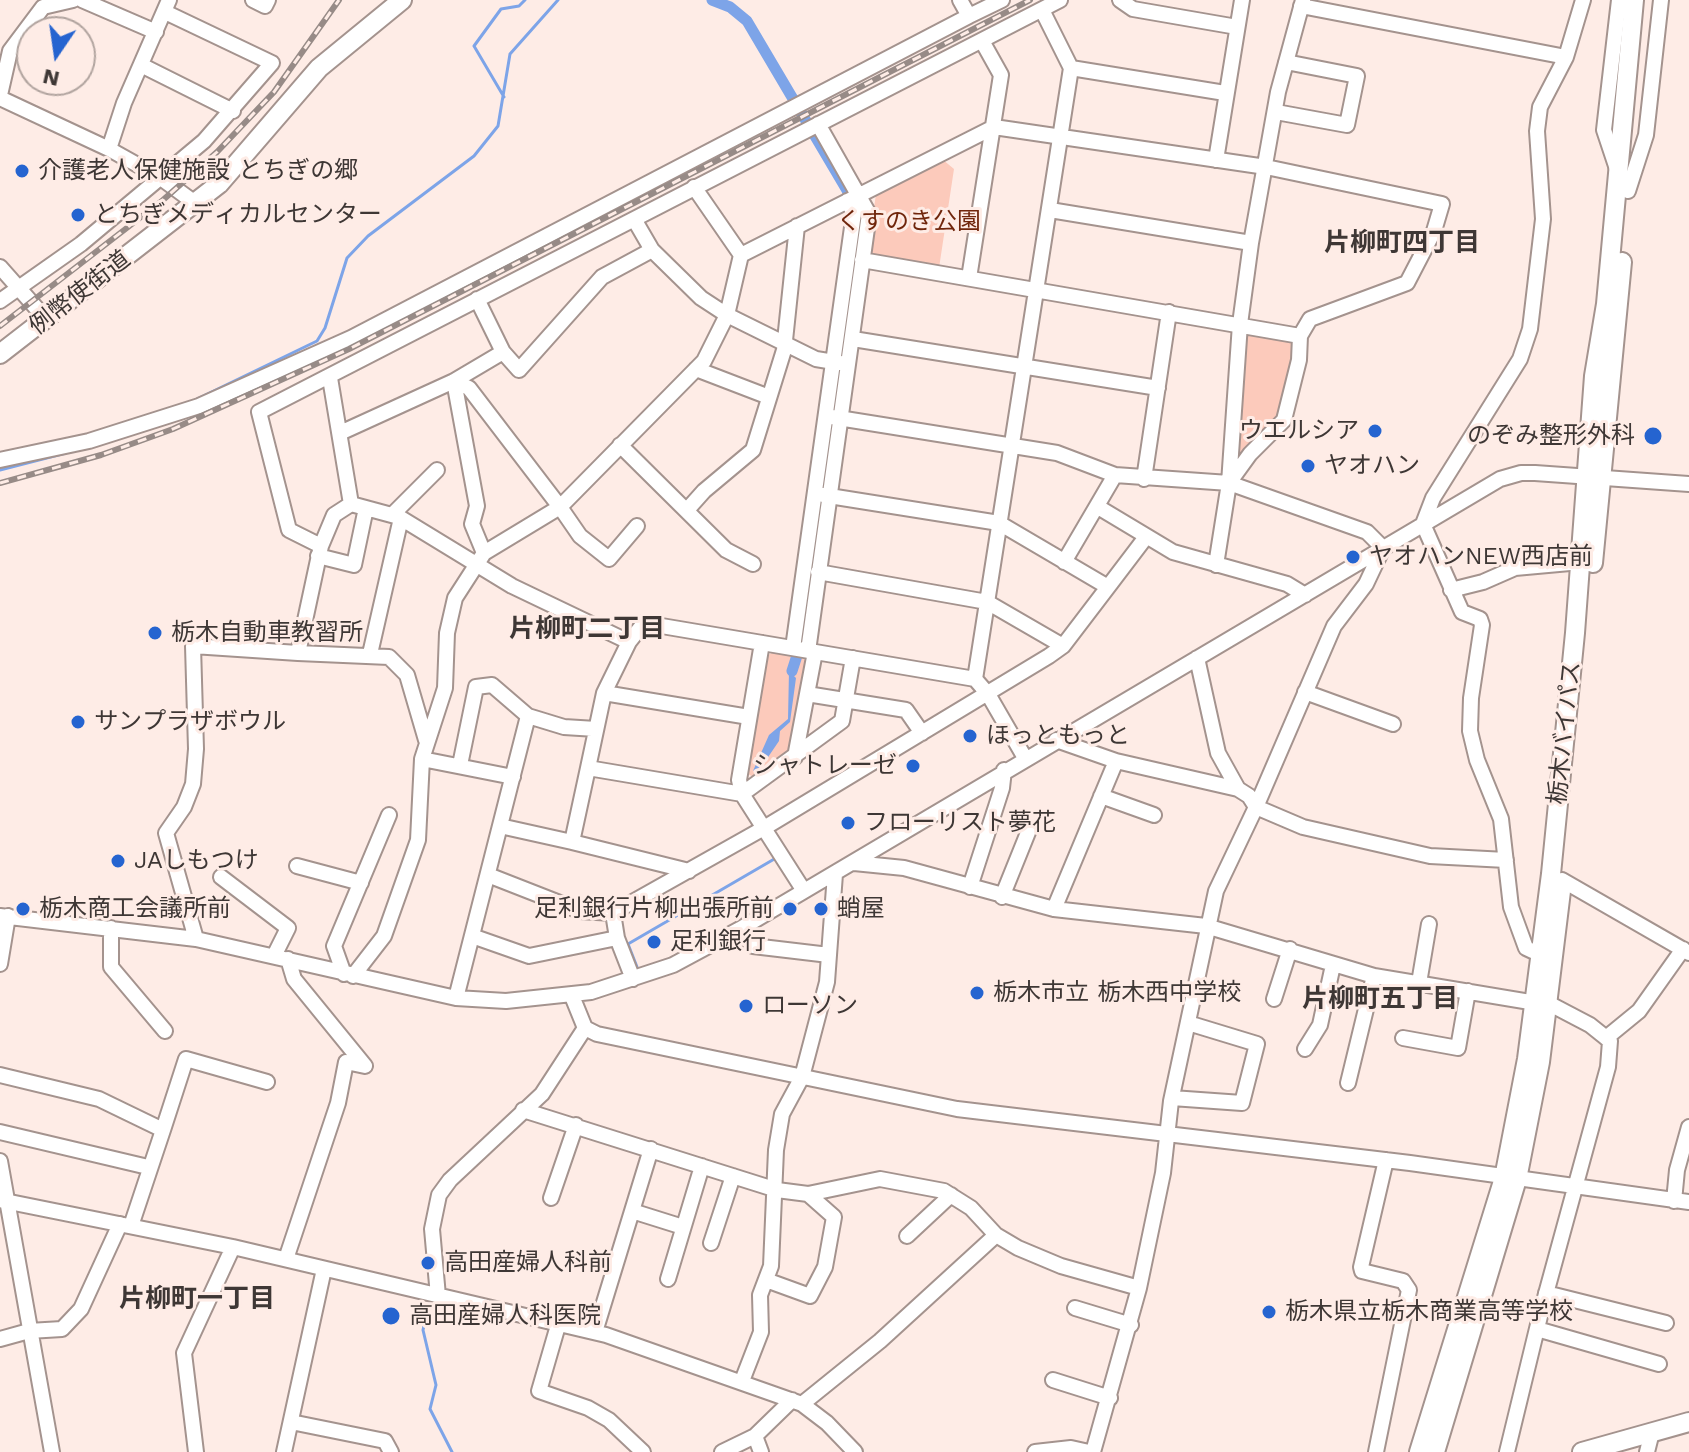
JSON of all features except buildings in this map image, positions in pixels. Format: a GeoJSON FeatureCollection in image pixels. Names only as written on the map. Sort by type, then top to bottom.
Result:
{"type":"FeatureCollection","features":[{"type":"Feature","properties":{"kind":"main road","name":"例幣使街道"},"geometry":{"type":"LineString","coordinates":[[0,354],[195,203],[241,162],[319,68],[402,0]]}},
{"type":"Feature","properties":{"kind":"main road","name":"栃木バイパス"},"geometry":{"type":"LineString","coordinates":[[1435,1452],[1510,1178],[1562,880],[1594,479],[1594,376],[1606,304],[1634,0]]}},
{"type":"Feature","properties":{"kind":"main road","name":"栃木バイパス"},"geometry":{"type":"LineString","coordinates":[[1542,1003],[1541,955],[1581,562],[1594,479],[1628,191],[1646,0]]}},
{"type":"Feature","properties":{"kind":"main road","name":"栃木バイパス"},"geometry":{"type":"LineString","coordinates":[[1419,1452],[1510,1178]]}},
{"type":"Feature","properties":{"kind":"main road"},"geometry":{"type":"LineString","coordinates":[[1582,1452],[1689,1422]]}},
{"type":"Feature","properties":{"kind":"street"},"geometry":{"type":"LineString","coordinates":[[73,0],[43,7],[10,51],[0,96],[109,149],[161,178],[195,203]]}},
{"type":"Feature","properties":{"kind":"street"},"geometry":{"type":"LineString","coordinates":[[82,0],[156,32]]}},
{"type":"Feature","properties":{"kind":"street"},"geometry":{"type":"LineString","coordinates":[[253,0],[265,6],[268,0]]}},
{"type":"Feature","properties":{"kind":"street"},"geometry":{"type":"LineString","coordinates":[[960,0],[969,16]]}},
{"type":"Feature","properties":{"kind":"street"},"geometry":{"type":"LineString","coordinates":[[0,460],[89,441],[199,406],[351,338],[1002,0]]}},
{"type":"Feature","properties":{"kind":"street"},"geometry":{"type":"LineString","coordinates":[[330,378],[340,433],[359,506],[354,565],[320,551],[289,530],[259,412],[1060,0]]}},
{"type":"Feature","properties":{"kind":"street"},"geometry":{"type":"LineString","coordinates":[[1120,0],[1133,9],[1237,27]]}},
{"type":"Feature","properties":{"kind":"street"},"geometry":{"type":"LineString","coordinates":[[1172,16],[1174,0]]}},
{"type":"Feature","properties":{"kind":"street"},"geometry":{"type":"LineString","coordinates":[[1216,160],[1242,0]]}},
{"type":"Feature","properties":{"kind":"street"},"geometry":{"type":"LineString","coordinates":[[1541,955],[1526,948],[1511,907],[1501,819],[1477,760],[1470,731],[1471,698],[1482,625],[1480,619],[1462,612],[1423,524],[1433,498],[1520,359],[1530,329],[1543,219],[1537,131],[1540,107],[1566,57],[1583,0]]}},
{"type":"Feature","properties":{"kind":"street"},"geometry":{"type":"LineString","coordinates":[[1618,170],[1604,130],[1619,0]]}},
{"type":"Feature","properties":{"kind":"street"},"geometry":{"type":"LineString","coordinates":[[1628,191],[1646,135],[1661,0]]}},
{"type":"Feature","properties":{"kind":"street"},"geometry":{"type":"LineString","coordinates":[[1216,565],[1229,483],[1240,324],[1251,243],[1286,62],[1302,3],[1566,57]]}},
{"type":"Feature","properties":{"kind":"street"},"geometry":{"type":"LineString","coordinates":[[0,301],[81,244],[161,178],[233,111],[272,63],[167,6],[109,149]]}},
{"type":"Feature","properties":{"kind":"street"},"geometry":{"type":"LineString","coordinates":[[975,679],[1071,68],[1042,10]]}},
{"type":"Feature","properties":{"kind":"street"},"geometry":{"type":"LineString","coordinates":[[969,278],[1001,75],[982,41]]}},
{"type":"Feature","properties":{"kind":"street"},"geometry":{"type":"LineString","coordinates":[[1276,112],[1347,125],[1350,113],[1357,76],[1286,62]]}},
{"type":"Feature","properties":{"kind":"street"},"geometry":{"type":"LineString","coordinates":[[141,65],[233,111]]}},
{"type":"Feature","properties":{"kind":"street"},"geometry":{"type":"LineString","coordinates":[[1071,68],[1225,93]]}},
{"type":"Feature","properties":{"kind":"street"},"geometry":{"type":"LineString","coordinates":[[805,650],[841,419],[841,364],[854,213],[852,198],[818,124]]}},
{"type":"Feature","properties":{"kind":"street"},"geometry":{"type":"LineString","coordinates":[[741,255],[994,127],[1266,167],[1442,204],[1434,231],[1407,283],[1310,319],[1300,336],[1299,360],[1284,420],[1250,454],[1229,483]]}},
{"type":"Feature","properties":{"kind":"street"},"geometry":{"type":"LineString","coordinates":[[348,975],[384,936],[418,840],[422,759],[445,688],[447,633],[455,598],[479,559],[560,507],[696,369],[727,315],[741,255],[694,187]]}},
{"type":"Feature","properties":{"kind":"street"},"geometry":{"type":"LineString","coordinates":[[795,757],[807,694],[805,650],[815,492],[826,416],[841,364],[853,339],[869,214],[852,198]]}},
{"type":"Feature","properties":{"kind":"street"},"geometry":{"type":"LineString","coordinates":[[1050,210],[1251,243]]}},
{"type":"Feature","properties":{"kind":"street"},"geometry":{"type":"LineString","coordinates":[[634,219],[652,250],[701,298],[727,315],[816,359],[841,364]]}},
{"type":"Feature","properties":{"kind":"street"},"geometry":{"type":"LineString","coordinates":[[687,510],[704,491],[751,454],[785,343],[797,226]]}},
{"type":"Feature","properties":{"kind":"street"},"geometry":{"type":"LineString","coordinates":[[477,299],[503,352],[519,370],[602,277],[652,250]]}},
{"type":"Feature","properties":{"kind":"street"},"geometry":{"type":"LineString","coordinates":[[862,260],[1300,336]]}},
{"type":"Feature","properties":{"kind":"street"},"geometry":{"type":"LineString","coordinates":[[0,267],[46,319]]}},
{"type":"Feature","properties":{"kind":"street"},"geometry":{"type":"LineString","coordinates":[[1144,479],[1169,312]]}},
{"type":"Feature","properties":{"kind":"street"},"geometry":{"type":"LineString","coordinates":[[853,339],[1158,388]]}},
{"type":"Feature","properties":{"kind":"street"},"geometry":{"type":"LineString","coordinates":[[340,433],[454,381],[503,352]]}},
{"type":"Feature","properties":{"kind":"street"},"geometry":{"type":"LineString","coordinates":[[696,369],[769,397]]}},
{"type":"Feature","properties":{"kind":"street"},"geometry":{"type":"LineString","coordinates":[[454,381],[469,388],[580,536],[609,559],[637,526]]}},
{"type":"Feature","properties":{"kind":"street"},"geometry":{"type":"LineString","coordinates":[[454,381],[477,506],[472,524],[479,559]]}},
{"type":"Feature","properties":{"kind":"street"},"geometry":{"type":"LineString","coordinates":[[826,416],[1071,457],[1115,475],[1229,483],[1367,532],[1383,548]]}},
{"type":"Feature","properties":{"kind":"street"},"geometry":{"type":"LineString","coordinates":[[620,445],[726,550],[753,564]]}},
{"type":"Feature","properties":{"kind":"street"},"geometry":{"type":"LineString","coordinates":[[370,654],[396,516],[437,470]]}},
{"type":"Feature","properties":{"kind":"street"},"geometry":{"type":"LineString","coordinates":[[0,964],[4,916],[196,939],[456,998],[506,1001],[572,996],[633,979],[673,965],[740,929],[1004,770],[1511,475],[1535,473],[1689,484]]}},
{"type":"Feature","properties":{"kind":"street"},"geometry":{"type":"LineString","coordinates":[[1064,562],[1115,475]]}},
{"type":"Feature","properties":{"kind":"street"},"geometry":{"type":"LineString","coordinates":[[815,492],[830,497],[999,523],[1108,587]]}},
{"type":"Feature","properties":{"kind":"street"},"geometry":{"type":"LineString","coordinates":[[298,653],[320,551],[334,515],[359,506],[396,516],[629,642]]}},
{"type":"Feature","properties":{"kind":"street"},"geometry":{"type":"LineString","coordinates":[[1098,507],[1173,552],[1287,584],[1305,595]]}},
{"type":"Feature","properties":{"kind":"street"},"geometry":{"type":"LineString","coordinates":[[488,875],[580,911],[613,913],[764,828],[1063,646],[1146,537]]}},
{"type":"Feature","properties":{"kind":"street"},"geometry":{"type":"LineString","coordinates":[[1035,1452],[1071,1448],[1091,1452],[1131,1325],[1168,1136],[1172,1098],[1206,926],[1216,891],[1334,626],[1366,584],[1383,548]]}},
{"type":"Feature","properties":{"kind":"street"},"geometry":{"type":"LineString","coordinates":[[1451,590],[1483,582],[1515,568],[1581,562]]}},
{"type":"Feature","properties":{"kind":"street"},"geometry":{"type":"LineString","coordinates":[[818,572],[987,602],[1063,646]]}},
{"type":"Feature","properties":{"kind":"street"},"geometry":{"type":"LineString","coordinates":[[572,842],[604,693],[629,642],[644,623],[975,679],[988,694],[1025,758]]}},
{"type":"Feature","properties":{"kind":"street"},"geometry":{"type":"LineString","coordinates":[[762,643],[739,780],[742,794],[804,891]]}},
{"type":"Feature","properties":{"kind":"street"},"geometry":{"type":"LineString","coordinates":[[196,939],[166,833],[184,807],[193,784],[196,749],[193,646],[389,657],[407,675],[426,740]]}},
{"type":"Feature","properties":{"kind":"street"},"geometry":{"type":"LineString","coordinates":[[588,768],[742,794],[842,721],[853,658]]}},
{"type":"Feature","properties":{"kind":"street"},"geometry":{"type":"LineString","coordinates":[[1197,658],[1218,753],[1238,789]]}},
{"type":"Feature","properties":{"kind":"street"},"geometry":{"type":"LineString","coordinates":[[460,765],[476,687],[492,685],[528,716],[564,727],[596,729]]}},
{"type":"Feature","properties":{"kind":"street"},"geometry":{"type":"LineString","coordinates":[[1305,692],[1393,724]]}},
{"type":"Feature","properties":{"kind":"street"},"geometry":{"type":"LineString","coordinates":[[604,693],[749,717]]}},
{"type":"Feature","properties":{"kind":"street"},"geometry":{"type":"LineString","coordinates":[[807,694],[906,710],[922,733]]}},
{"type":"Feature","properties":{"kind":"street"},"geometry":{"type":"LineString","coordinates":[[456,998],[528,716]]}},
{"type":"Feature","properties":{"kind":"street"},"geometry":{"type":"LineString","coordinates":[[1056,740],[1116,761],[1238,789],[1249,796],[1256,807],[1303,827],[1416,853],[1506,860]]}},
{"type":"Feature","properties":{"kind":"street"},"geometry":{"type":"LineString","coordinates":[[422,759],[513,777]]}},
{"type":"Feature","properties":{"kind":"street"},"geometry":{"type":"LineString","coordinates":[[1054,909],[1116,761]]}},
{"type":"Feature","properties":{"kind":"street"},"geometry":{"type":"LineString","coordinates":[[970,887],[1002,788],[1004,770]]}},
{"type":"Feature","properties":{"kind":"street"},"geometry":{"type":"LineString","coordinates":[[1101,796],[1154,815]]}},
{"type":"Feature","properties":{"kind":"street"},"geometry":{"type":"LineString","coordinates":[[348,975],[334,946],[389,815]]}},
{"type":"Feature","properties":{"kind":"street"},"geometry":{"type":"LineString","coordinates":[[500,826],[689,871]]}},
{"type":"Feature","properties":{"kind":"street"},"geometry":{"type":"LineString","coordinates":[[1002,897],[1029,830]]}},
{"type":"Feature","properties":{"kind":"street"},"geometry":{"type":"LineString","coordinates":[[854,863],[904,868],[1054,909],[1206,926],[1374,976],[1542,1003],[1590,1025],[1610,1041],[1608,1067],[1546,1293],[1507,1452]]}},
{"type":"Feature","properties":{"kind":"street"},"geometry":{"type":"LineString","coordinates":[[297,866],[361,883]]}},
{"type":"Feature","properties":{"kind":"street"},"geometry":{"type":"LineString","coordinates":[[742,1381],[761,1332],[760,1295],[771,1266],[777,1190],[776,1150],[782,1114],[802,1077],[827,982],[835,874]]}},
{"type":"Feature","properties":{"kind":"street"},"geometry":{"type":"LineString","coordinates":[[221,877],[288,928],[281,958],[294,979],[365,1066],[346,1062],[338,1103],[286,1259]]}},
{"type":"Feature","properties":{"kind":"street"},"geometry":{"type":"LineString","coordinates":[[1562,880],[1686,951],[1639,1011],[1606,1038]]}},
{"type":"Feature","properties":{"kind":"street"},"geometry":{"type":"LineString","coordinates":[[613,913],[617,938],[633,979]]}},
{"type":"Feature","properties":{"kind":"street"},"geometry":{"type":"LineString","coordinates":[[1419,983],[1429,924]]}},
{"type":"Feature","properties":{"kind":"street"},"geometry":{"type":"LineString","coordinates":[[111,928],[111,967],[165,1031]]}},
{"type":"Feature","properties":{"kind":"street"},"geometry":{"type":"LineString","coordinates":[[740,929],[753,946],[829,955]]}},
{"type":"Feature","properties":{"kind":"street"},"geometry":{"type":"LineString","coordinates":[[472,936],[529,956],[617,938]]}},
{"type":"Feature","properties":{"kind":"street"},"geometry":{"type":"LineString","coordinates":[[1274,999],[1290,949]]}},
{"type":"Feature","properties":{"kind":"street"},"geometry":{"type":"LineString","coordinates":[[1305,1049],[1320,1025],[1333,965]]}},
{"type":"Feature","properties":{"kind":"street"},"geometry":{"type":"LineString","coordinates":[[1348,1083],[1374,976]]}},
{"type":"Feature","properties":{"kind":"street"},"geometry":{"type":"LineString","coordinates":[[1403,1038],[1458,1048],[1468,991]]}},
{"type":"Feature","properties":{"kind":"street"},"geometry":{"type":"LineString","coordinates":[[572,996],[585,1028],[612,1038],[957,1109],[1386,1160],[1681,1202],[1677,1170],[1689,1127]]}},
{"type":"Feature","properties":{"kind":"street"},"geometry":{"type":"LineString","coordinates":[[1172,1098],[1242,1103],[1257,1044],[1188,1023]]}},
{"type":"Feature","properties":{"kind":"street"},"geometry":{"type":"LineString","coordinates":[[438,1296],[432,1229],[439,1195],[450,1180],[556,1078],[585,1028]]}},
{"type":"Feature","properties":{"kind":"street"},"geometry":{"type":"LineString","coordinates":[[0,1339],[29,1331],[62,1329],[81,1309],[125,1225],[163,1130],[186,1059],[267,1082]]}},
{"type":"Feature","properties":{"kind":"street"},"geometry":{"type":"LineString","coordinates":[[0,1075],[99,1099],[163,1130]]}},
{"type":"Feature","properties":{"kind":"street"},"geometry":{"type":"LineString","coordinates":[[523,1110],[777,1190],[808,1194],[880,1179],[923,1185],[951,1195],[971,1208],[996,1235],[1061,1266],[1139,1288]]}},
{"type":"Feature","properties":{"kind":"street"},"geometry":{"type":"LineString","coordinates":[[551,1198],[576,1125]]}},
{"type":"Feature","properties":{"kind":"street"},"geometry":{"type":"LineString","coordinates":[[0,1132],[148,1167]]}},
{"type":"Feature","properties":{"kind":"street"},"geometry":{"type":"LineString","coordinates":[[595,1332],[651,1149]]}},
{"type":"Feature","properties":{"kind":"street"},"geometry":{"type":"LineString","coordinates":[[1376,1452],[1409,1290],[1403,1281],[1362,1271],[1361,1267],[1386,1160]]}},
{"type":"Feature","properties":{"kind":"street"},"geometry":{"type":"LineString","coordinates":[[0,1161],[4,1200],[52,1452]]}},
{"type":"Feature","properties":{"kind":"street"},"geometry":{"type":"LineString","coordinates":[[668,1279],[702,1166]]}},
{"type":"Feature","properties":{"kind":"street"},"geometry":{"type":"LineString","coordinates":[[711,1243],[733,1176]]}},
{"type":"Feature","properties":{"kind":"street"},"geometry":{"type":"LineString","coordinates":[[766,1280],[810,1296],[825,1267],[834,1217],[808,1194]]}},
{"type":"Feature","properties":{"kind":"street"},"geometry":{"type":"LineString","coordinates":[[907,1236],[951,1195]]}},
{"type":"Feature","properties":{"kind":"street"},"geometry":{"type":"LineString","coordinates":[[4,1200],[233,1247],[595,1332],[797,1402],[827,1423],[855,1452]]}},
{"type":"Feature","properties":{"kind":"street"},"geometry":{"type":"LineString","coordinates":[[632,1211],[683,1227]]}},
{"type":"Feature","properties":{"kind":"street"},"geometry":{"type":"LineString","coordinates":[[722,1452],[755,1436],[880,1341],[996,1235]]}},
{"type":"Feature","properties":{"kind":"street"},"geometry":{"type":"LineString","coordinates":[[196,1452],[184,1353],[233,1247]]}},
{"type":"Feature","properties":{"kind":"street"},"geometry":{"type":"LineString","coordinates":[[284,1452],[324,1269]]}},
{"type":"Feature","properties":{"kind":"street"},"geometry":{"type":"LineString","coordinates":[[1546,1293],[1666,1323]]}},
{"type":"Feature","properties":{"kind":"street"},"geometry":{"type":"LineString","coordinates":[[1075,1308],[1131,1325]]}},
{"type":"Feature","properties":{"kind":"street"},"geometry":{"type":"LineString","coordinates":[[559,1322],[539,1391],[588,1408],[609,1420],[643,1452]]}},
{"type":"Feature","properties":{"kind":"street"},"geometry":{"type":"LineString","coordinates":[[1537,1329],[1659,1364]]}},
{"type":"Feature","properties":{"kind":"street"},"geometry":{"type":"LineString","coordinates":[[1053,1380],[1110,1398]]}},
{"type":"Feature","properties":{"kind":"street"},"geometry":{"type":"LineString","coordinates":[[291,1422],[385,1441],[391,1452]]}},
{"type":"Feature","properties":{"kind":"street"},"geometry":{"type":"LineString","coordinates":[[1647,1452],[1652,1432]]}},
{"type":"Feature","properties":{"kind":"street"},"geometry":{"type":"LineString","coordinates":[[358,1452],[361,1436]]}},
{"type":"Feature","properties":{"kind":"street"},"geometry":{"type":"LineString","coordinates":[[755,1436],[761,1452]]}},
{"type":"Feature","properties":{"kind":"green space","name":"くすのき公園"},"geometry":{"type":"Polygon","coordinates":[[[942,159],[954,169],[939,268],[873,257],[868,250],[876,194],[942,159]]]}},
{"type":"Feature","properties":{"kind":"green space"},"geometry":{"type":"Polygon","coordinates":[[[1249,331],[1292,341],[1293,362],[1278,420],[1240,459],[1234,457],[1244,336],[1249,331]]]}},
{"type":"Feature","properties":{"kind":"green space"},"geometry":{"type":"Polygon","coordinates":[[[775,651],[811,657],[795,750],[753,777],[745,772],[765,657],[775,651]]]}},
{"type":"Feature","properties":{"kind":"water"},"geometry":{"type":"Polygon","coordinates":[[[789,671],[796,678],[790,722],[780,731],[779,741],[762,766],[753,771],[769,735],[788,719],[789,671]]]}},
{"type":"Feature","properties":{"kind":"waterway"},"geometry":{"type":"LineString","coordinates":[[504,97],[474,46],[501,9],[519,6],[525,0]]}},
{"type":"Feature","properties":{"kind":"waterway"},"geometry":{"type":"LineString","coordinates":[[195,400],[317,341],[325,328],[347,258],[368,236],[474,156],[498,126],[510,54],[558,0]]}},
{"type":"Feature","properties":{"kind":"waterway"},"geometry":{"type":"LineString","coordinates":[[712,0],[730,7],[747,21],[861,214],[801,643],[792,671]]}},
{"type":"Feature","properties":{"kind":"waterway"},"geometry":{"type":"LineString","coordinates":[[0,470],[66,453]]}},
{"type":"Feature","properties":{"kind":"waterway"},"geometry":{"type":"LineString","coordinates":[[637,967],[628,944],[776,858]]}},
{"type":"Feature","properties":{"kind":"waterway"},"geometry":{"type":"LineString","coordinates":[[429,1304],[423,1330],[436,1385],[430,1409],[452,1452]]}},
{"type":"Feature","properties":{"kind":"railway"},"geometry":{"type":"LineString","coordinates":[[0,326],[163,200],[217,152],[274,92],[339,0]]}},
{"type":"Feature","properties":{"kind":"railway"},"geometry":{"type":"LineString","coordinates":[[0,483],[101,455],[173,429],[349,349],[1030,0]]}},
{"type":"Feature","properties":{"kind":"place","name":"介護老人保健施設 とちぎの郷"},"geometry":{"type":"Point","coordinates":[22,171]}},
{"type":"Feature","properties":{"kind":"place","name":"とちぎメディカルセンター"},"geometry":{"type":"Point","coordinates":[78,215]}},
{"type":"Feature","properties":{"kind":"place","name":"ウエルシア"},"geometry":{"type":"Point","coordinates":[1375,431]}},
{"type":"Feature","properties":{"kind":"place","name":"のぞみ整形外科"},"geometry":{"type":"Point","coordinates":[1653,436]}},
{"type":"Feature","properties":{"kind":"place","name":"ヤオハン"},"geometry":{"type":"Point","coordinates":[1308,466]}},
{"type":"Feature","properties":{"kind":"place","name":"ヤオハンNEW西店前"},"geometry":{"type":"Point","coordinates":[1353,557]}},
{"type":"Feature","properties":{"kind":"place","name":"栃木自動車教習所"},"geometry":{"type":"Point","coordinates":[155,633]}},
{"type":"Feature","properties":{"kind":"place","name":"サンプラザボウル"},"geometry":{"type":"Point","coordinates":[78,722]}},
{"type":"Feature","properties":{"kind":"place","name":"ほっともっと"},"geometry":{"type":"Point","coordinates":[970,736]}},
{"type":"Feature","properties":{"kind":"place","name":"シャトレーゼ"},"geometry":{"type":"Point","coordinates":[913,766]}},
{"type":"Feature","properties":{"kind":"place","name":"フローリスト夢花"},"geometry":{"type":"Point","coordinates":[848,823]}},
{"type":"Feature","properties":{"kind":"place","name":"JAしもつけ"},"geometry":{"type":"Point","coordinates":[118,861]}},
{"type":"Feature","properties":{"kind":"place","name":"栃木商工会議所前"},"geometry":{"type":"Point","coordinates":[23,909]}},
{"type":"Feature","properties":{"kind":"place","name":"足利銀行片柳出張所前"},"geometry":{"type":"Point","coordinates":[790,909]}},
{"type":"Feature","properties":{"kind":"place","name":"蛸屋"},"geometry":{"type":"Point","coordinates":[821,909]}},
{"type":"Feature","properties":{"kind":"place","name":"足利銀行"},"geometry":{"type":"Point","coordinates":[654,942]}},
{"type":"Feature","properties":{"kind":"place","name":"栃木市立 栃木西中学校"},"geometry":{"type":"Point","coordinates":[977,993]}},
{"type":"Feature","properties":{"kind":"place","name":"ローソン"},"geometry":{"type":"Point","coordinates":[746,1006]}},
{"type":"Feature","properties":{"kind":"place","name":"高田産婦人科前"},"geometry":{"type":"Point","coordinates":[428,1263]}},
{"type":"Feature","properties":{"kind":"place","name":"栃木県立栃木商業高等学校"},"geometry":{"type":"Point","coordinates":[1269,1312]}},
{"type":"Feature","properties":{"kind":"place","name":"高田産婦人科医院"},"geometry":{"type":"Point","coordinates":[391,1316]}},
{"type":"Feature","properties":{"kind":"district","name":"片柳町四丁目"},"geometry":{"type":"Point","coordinates":[1402,243]}},
{"type":"Feature","properties":{"kind":"district","name":"片柳町二丁目"},"geometry":{"type":"Point","coordinates":[587,629]}},
{"type":"Feature","properties":{"kind":"district","name":"片柳町五丁目"},"geometry":{"type":"Point","coordinates":[1380,999]}},
{"type":"Feature","properties":{"kind":"district","name":"片柳町一丁目"},"geometry":{"type":"Point","coordinates":[197,1299]}}]}
